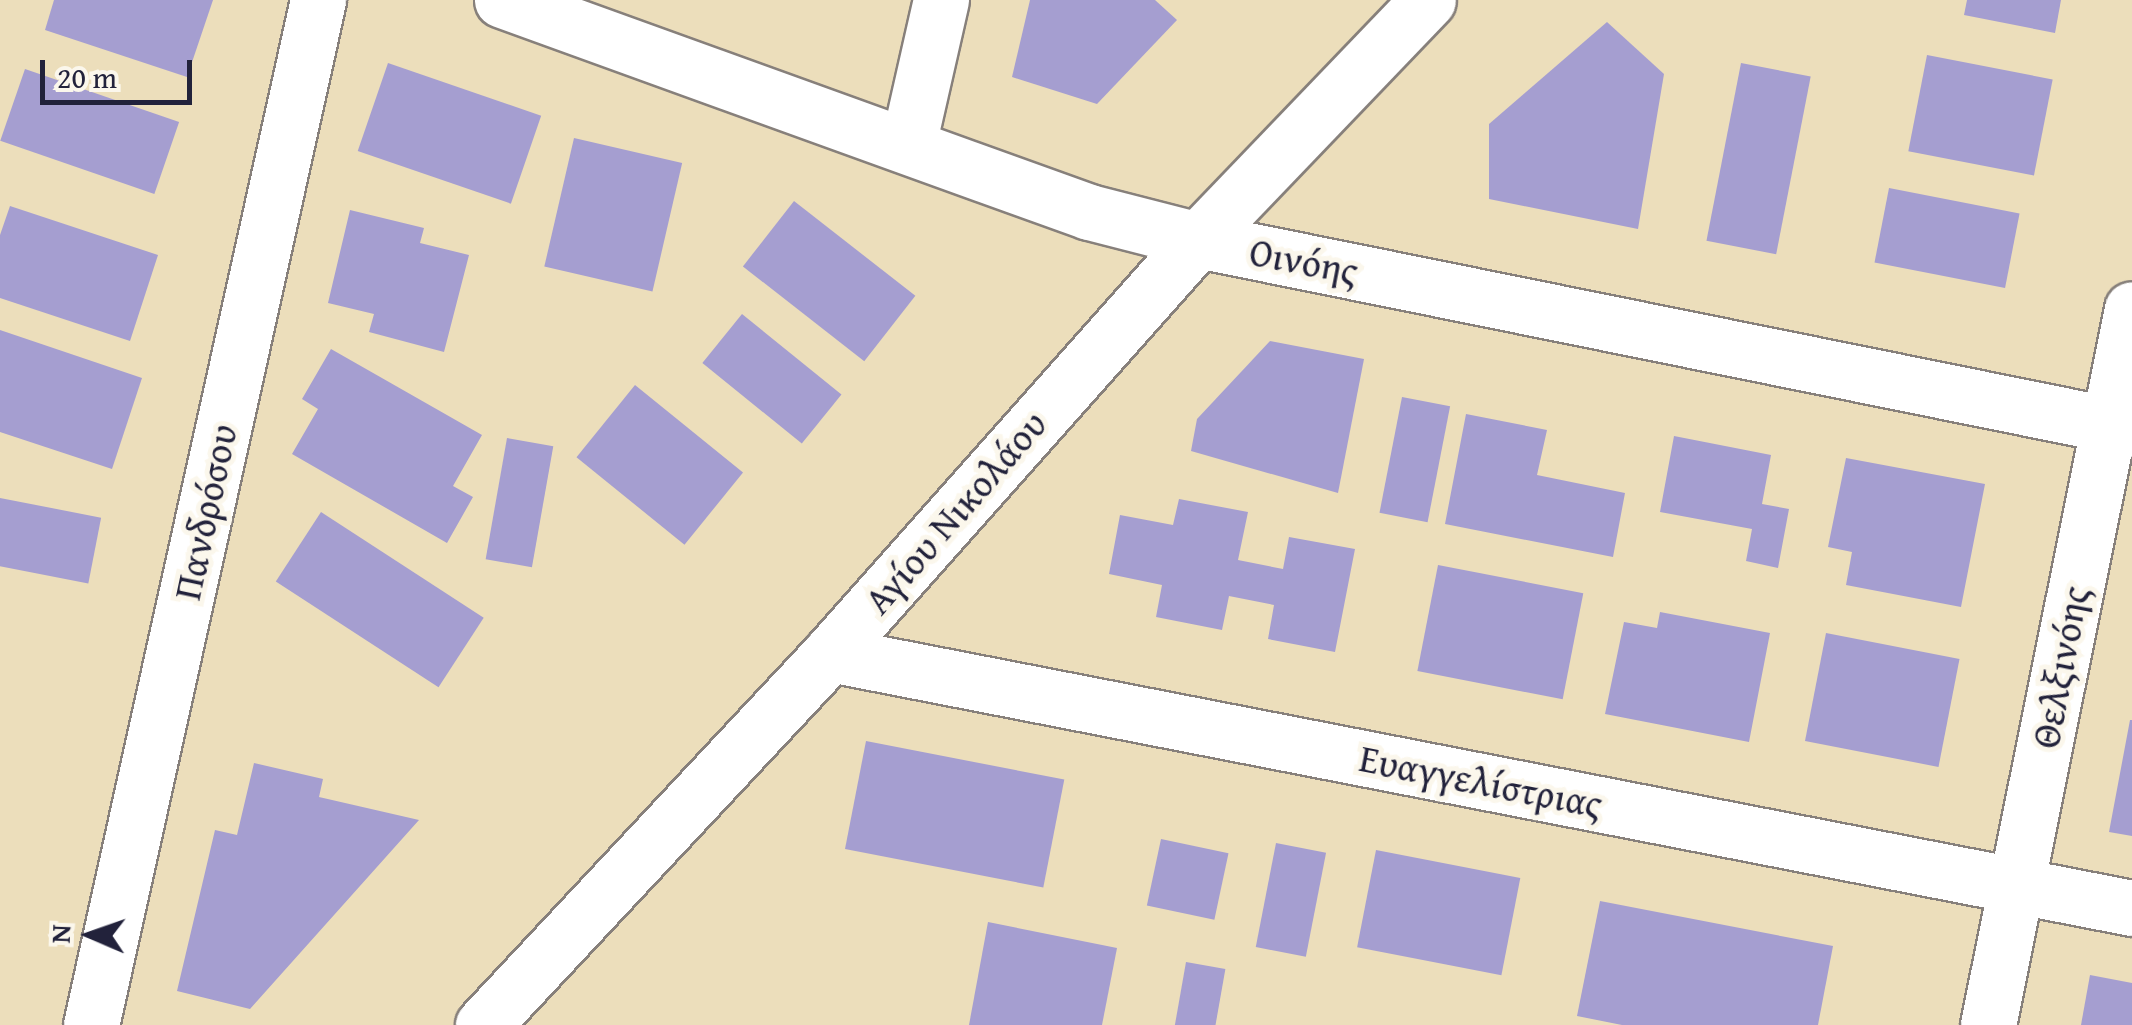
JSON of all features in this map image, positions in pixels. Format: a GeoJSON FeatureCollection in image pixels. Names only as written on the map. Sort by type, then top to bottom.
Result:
{"type":"FeatureCollection","features":[{"type":"Feature","properties":{"kind":"street","name":"Πανδρόσου"},"geometry":{"type":"LineString","coordinates":[[92,1025],[318,0]]}},
{"type":"Feature","properties":{"kind":"street","name":"Οινόης"},"geometry":{"type":"LineString","coordinates":[[502,0],[1089,212],[1198,240],[2121,427]]}},
{"type":"Feature","properties":{"kind":"street"},"geometry":{"type":"LineString","coordinates":[[908,145],[941,0]]}},
{"type":"Feature","properties":{"kind":"street","name":"Αγίου Νικολάου"},"geometry":{"type":"LineString","coordinates":[[483,1025],[830,654],[1198,240],[1428,0]]}},
{"type":"Feature","properties":{"kind":"street","name":"Θελξινόης"},"geometry":{"type":"LineString","coordinates":[[1988,1025],[2121,427],[2132,309]]}},
{"type":"Feature","properties":{"kind":"street","name":"Ευαγγελίστριας"},"geometry":{"type":"LineString","coordinates":[[830,654],[2132,908]]}},
{"type":"Feature","properties":{"kind":"building"},"geometry":{"type":"Polygon","coordinates":[[[54,0],[213,0],[187,77],[45,30],[54,0]]]}},
{"type":"Feature","properties":{"kind":"building"},"geometry":{"type":"Polygon","coordinates":[[[1030,0],[1155,0],[1177,20],[1097,104],[1012,77],[1030,0]]]}},
{"type":"Feature","properties":{"kind":"building"},"geometry":{"type":"Polygon","coordinates":[[[1967,0],[2061,0],[2055,33],[1964,15],[1967,0]]]}},
{"type":"Feature","properties":{"kind":"building"},"geometry":{"type":"Polygon","coordinates":[[[1607,22],[1664,74],[1638,229],[1489,199],[1489,124],[1607,22]]]}},
{"type":"Feature","properties":{"kind":"building"},"geometry":{"type":"Polygon","coordinates":[[[1927,55],[2053,79],[2034,176],[1908,151],[1927,55]]]}},
{"type":"Feature","properties":{"kind":"building"},"geometry":{"type":"Polygon","coordinates":[[[388,63],[541,116],[511,204],[358,151],[388,63]]]}},
{"type":"Feature","properties":{"kind":"building"},"geometry":{"type":"Polygon","coordinates":[[[1741,63],[1811,77],[1776,254],[1706,241],[1741,63]]]}},
{"type":"Feature","properties":{"kind":"building"},"geometry":{"type":"Polygon","coordinates":[[[25,69],[179,122],[154,194],[0,141],[25,69]]]}},
{"type":"Feature","properties":{"kind":"building"},"geometry":{"type":"Polygon","coordinates":[[[574,138],[682,163],[652,292],[544,267],[574,138]]]}},
{"type":"Feature","properties":{"kind":"building"},"geometry":{"type":"Polygon","coordinates":[[[1889,188],[2020,213],[2005,288],[1874,263],[1889,188]]]}},
{"type":"Feature","properties":{"kind":"building"},"geometry":{"type":"Polygon","coordinates":[[[794,201],[915,296],[864,361],[743,266],[794,201]]]}},
{"type":"Feature","properties":{"kind":"building"},"geometry":{"type":"Polygon","coordinates":[[[10,206],[158,255],[130,341],[0,298],[0,235],[10,206]]]}},
{"type":"Feature","properties":{"kind":"building"},"geometry":{"type":"Polygon","coordinates":[[[350,210],[424,228],[420,243],[469,255],[444,352],[369,332],[374,314],[328,303],[350,210]]]}},
{"type":"Feature","properties":{"kind":"building"},"geometry":{"type":"Polygon","coordinates":[[[742,314],[841,395],[802,444],[702,363],[742,314]]]}},
{"type":"Feature","properties":{"kind":"building"},"geometry":{"type":"Polygon","coordinates":[[[0,330],[142,378],[112,469],[0,432],[0,330]]]}},
{"type":"Feature","properties":{"kind":"building"},"geometry":{"type":"Polygon","coordinates":[[[1270,341],[1364,359],[1338,493],[1191,451],[1197,419],[1270,341]]]}},
{"type":"Feature","properties":{"kind":"building"},"geometry":{"type":"Polygon","coordinates":[[[331,349],[482,435],[453,486],[473,497],[447,543],[292,454],[318,409],[302,399],[331,349]]]}},
{"type":"Feature","properties":{"kind":"building"},"geometry":{"type":"Polygon","coordinates":[[[635,385],[743,472],[684,545],[576,457],[635,385]]]}},
{"type":"Feature","properties":{"kind":"building"},"geometry":{"type":"Polygon","coordinates":[[[1402,397],[1450,406],[1428,522],[1379,513],[1402,397]]]}},
{"type":"Feature","properties":{"kind":"building"},"geometry":{"type":"Polygon","coordinates":[[[1466,414],[1547,430],[1537,475],[1625,493],[1613,557],[1445,524],[1466,414]]]}},
{"type":"Feature","properties":{"kind":"building"},"geometry":{"type":"Polygon","coordinates":[[[1674,436],[1771,455],[1762,504],[1789,509],[1778,568],[1746,561],[1752,529],[1660,512],[1674,436]]]}},
{"type":"Feature","properties":{"kind":"building"},"geometry":{"type":"Polygon","coordinates":[[[507,438],[553,446],[532,567],[486,559],[507,438]]]}},
{"type":"Feature","properties":{"kind":"building"},"geometry":{"type":"Polygon","coordinates":[[[1846,458],[1985,484],[1961,607],[1846,585],[1852,552],[1828,547],[1846,458]]]}},
{"type":"Feature","properties":{"kind":"building"},"geometry":{"type":"Polygon","coordinates":[[[0,498],[101,518],[88,583],[0,566],[0,498]]]}},
{"type":"Feature","properties":{"kind":"building"},"geometry":{"type":"Polygon","coordinates":[[[1179,499],[1248,512],[1238,560],[1283,569],[1289,537],[1355,549],[1335,652],[1268,639],[1274,605],[1229,596],[1222,630],[1156,617],[1162,585],[1109,574],[1120,515],[1173,525],[1179,499]]]}},
{"type":"Feature","properties":{"kind":"building"},"geometry":{"type":"Polygon","coordinates":[[[321,512],[484,618],[438,687],[276,582],[321,512]]]}},
{"type":"Feature","properties":{"kind":"building"},"geometry":{"type":"Polygon","coordinates":[[[1438,565],[1583,593],[1563,699],[1417,671],[1438,565]]]}},
{"type":"Feature","properties":{"kind":"building"},"geometry":{"type":"Polygon","coordinates":[[[1660,612],[1770,633],[1749,742],[1605,714],[1624,622],[1657,628],[1660,612]]]}},
{"type":"Feature","properties":{"kind":"building"},"geometry":{"type":"Polygon","coordinates":[[[1826,633],[1960,659],[1939,767],[1805,741],[1826,633]]]}},
{"type":"Feature","properties":{"kind":"building"},"geometry":{"type":"Polygon","coordinates":[[[2132,720],[2132,836],[2109,832],[2132,720]]]}},
{"type":"Feature","properties":{"kind":"building"},"geometry":{"type":"Polygon","coordinates":[[[866,741],[1064,780],[1043,888],[845,849],[866,741]]]}},
{"type":"Feature","properties":{"kind":"building"},"geometry":{"type":"Polygon","coordinates":[[[254,763],[323,779],[319,797],[419,820],[250,1009],[177,991],[215,830],[237,835],[254,763]]]}},
{"type":"Feature","properties":{"kind":"building"},"geometry":{"type":"Polygon","coordinates":[[[1161,839],[1228,853],[1214,920],[1147,906],[1161,839]]]}},
{"type":"Feature","properties":{"kind":"building"},"geometry":{"type":"Polygon","coordinates":[[[1276,843],[1326,853],[1306,957],[1256,947],[1276,843]]]}},
{"type":"Feature","properties":{"kind":"building"},"geometry":{"type":"Polygon","coordinates":[[[1376,850],[1520,878],[1501,975],[1357,947],[1376,850]]]}},
{"type":"Feature","properties":{"kind":"building"},"geometry":{"type":"Polygon","coordinates":[[[1600,901],[1833,946],[1818,1025],[1622,1025],[1577,1016],[1600,901]]]}},
{"type":"Feature","properties":{"kind":"building"},"geometry":{"type":"Polygon","coordinates":[[[988,922],[1117,948],[1102,1025],[969,1025],[988,922]]]}},
{"type":"Feature","properties":{"kind":"building"},"geometry":{"type":"Polygon","coordinates":[[[1186,962],[1225,969],[1216,1025],[1175,1025],[1186,962]]]}},
{"type":"Feature","properties":{"kind":"building"},"geometry":{"type":"Polygon","coordinates":[[[2090,975],[2132,983],[2132,1025],[2081,1025],[2090,975]]]}}]}
